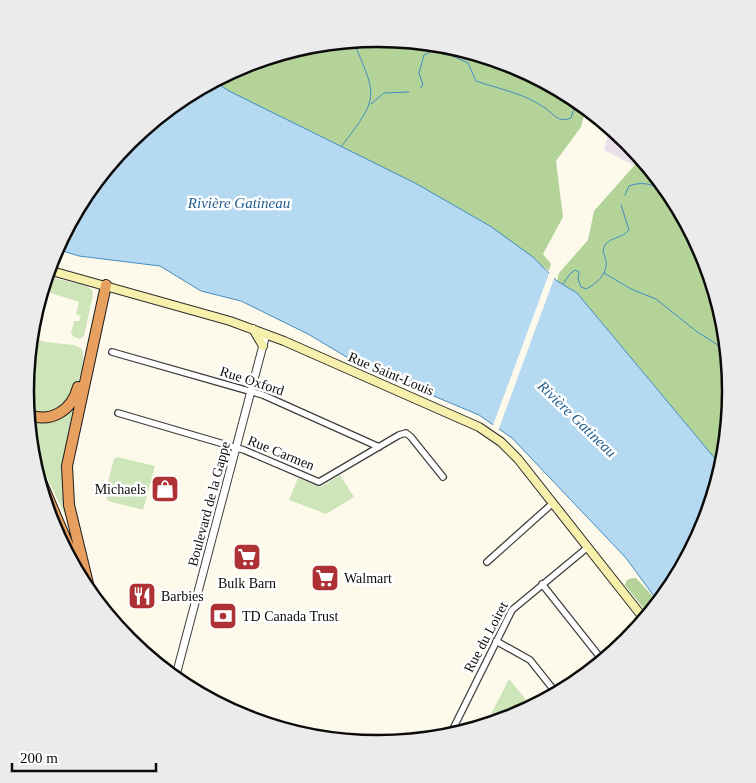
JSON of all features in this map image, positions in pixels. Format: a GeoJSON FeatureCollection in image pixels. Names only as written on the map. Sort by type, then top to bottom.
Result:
{"type":"FeatureCollection","features":[{"type":"Feature","properties":{"kind":"highway"},"geometry":{"type":"LineString","coordinates":[[34,417],[51,417],[64,411],[73,400],[103,285]]}},
{"type":"Feature","properties":{"kind":"highway"},"geometry":{"type":"LineString","coordinates":[[85,572],[70,510],[68,466],[103,285]]}},
{"type":"Feature","properties":{"kind":"main road","name":"Rue Saint-Louis"},"geometry":{"type":"LineString","coordinates":[[55,272],[198,311],[253,329],[448,411],[479,426],[513,454],[640,614]]}},
{"type":"Feature","properties":{"kind":"main road"},"geometry":{"type":"LineString","coordinates":[[253,329],[263,346]]}},
{"type":"Feature","properties":{"kind":"street","name":"Boulevard de la Gappe"},"geometry":{"type":"LineString","coordinates":[[177,671],[266,334]]}},
{"type":"Feature","properties":{"kind":"street","name":"Rue Oxford"},"geometry":{"type":"LineString","coordinates":[[112,352],[272,398],[379,447]]}},
{"type":"Feature","properties":{"kind":"street","name":"Rue Carmen"},"geometry":{"type":"LineString","coordinates":[[118,414],[236,448],[319,482],[379,447]]}},
{"type":"Feature","properties":{"kind":"street"},"geometry":{"type":"LineString","coordinates":[[379,447],[402,434],[408,435],[443,477]]}},
{"type":"Feature","properties":{"kind":"street"},"geometry":{"type":"LineString","coordinates":[[487,562],[553,503]]}},
{"type":"Feature","properties":{"kind":"street","name":"Rue du Loiret"},"geometry":{"type":"LineString","coordinates":[[454,727],[512,610],[588,547]]}},
{"type":"Feature","properties":{"kind":"street"},"geometry":{"type":"LineString","coordinates":[[542,584],[599,656]]}},
{"type":"Feature","properties":{"kind":"street"},"geometry":{"type":"LineString","coordinates":[[496,641],[530,660],[553,688]]}},
{"type":"Feature","properties":{"kind":"shaded area"},"geometry":{"type":"Polygon","coordinates":[[[608,136],[640,169],[604,150],[608,136]]]}},
{"type":"Feature","properties":{"kind":"green space"},"geometry":{"type":"Polygon","coordinates":[[[378,47],[423,50],[467,59],[510,73],[550,93],[584,115],[581,127],[556,161],[563,217],[543,254],[551,264],[549,271],[490,226],[221,86],[246,73],[289,59],[333,50],[378,47]]]}},
{"type":"Feature","properties":{"kind":"green space"},"geometry":{"type":"Polygon","coordinates":[[[636,164],[664,200],[687,239],[711,302],[722,369],[722,414],[716,460],[577,293],[557,281],[559,273],[588,240],[594,211],[636,164]]]}},
{"type":"Feature","properties":{"kind":"green space"},"geometry":{"type":"Polygon","coordinates":[[[53,278],[86,286],[92,290],[93,295],[84,336],[80,339],[74,337],[71,333],[74,321],[79,321],[81,316],[76,314],[79,302],[48,292],[53,278]]]}},
{"type":"Feature","properties":{"kind":"green space"},"geometry":{"type":"Polygon","coordinates":[[[38,339],[74,345],[82,349],[83,363],[81,371],[76,387],[65,408],[40,415],[34,412],[34,369],[38,339]]]}},
{"type":"Feature","properties":{"kind":"green space"},"geometry":{"type":"Polygon","coordinates":[[[75,408],[63,466],[69,523],[42,467],[35,420],[43,422],[57,420],[75,408]]]}},
{"type":"Feature","properties":{"kind":"green space"},"geometry":{"type":"Polygon","coordinates":[[[117,457],[155,466],[143,510],[108,501],[105,493],[114,459],[117,457]]]}},
{"type":"Feature","properties":{"kind":"green space"},"geometry":{"type":"Polygon","coordinates":[[[340,475],[354,497],[326,514],[289,500],[298,478],[321,487],[340,475]]]}},
{"type":"Feature","properties":{"kind":"green space"},"geometry":{"type":"Polygon","coordinates":[[[636,578],[654,597],[644,609],[625,585],[627,580],[636,578]]]}},
{"type":"Feature","properties":{"kind":"green space"},"geometry":{"type":"Polygon","coordinates":[[[509,679],[527,701],[490,717],[509,679]]]}},
{"type":"Feature","properties":{"kind":"water","name":"Rivière Gatineau"},"geometry":{"type":"Polygon","coordinates":[[[221,86],[415,183],[490,226],[533,257],[557,281],[577,293],[716,460],[704,502],[687,544],[654,597],[626,558],[512,438],[479,415],[360,365],[308,334],[241,301],[201,291],[160,266],[79,256],[64,251],[69,239],[92,200],[119,165],[168,118],[221,86]]]}},
{"type":"Feature","properties":{"kind":"pier"},"geometry":{"type":"Polygon","coordinates":[[[550,271],[555,276],[498,431],[492,428],[550,271]]]}},
{"type":"Feature","properties":{"kind":"waterway"},"geometry":{"type":"LineString","coordinates":[[341,147],[362,117],[371,97],[367,75],[356,48]]}},
{"type":"Feature","properties":{"kind":"waterway"},"geometry":{"type":"LineString","coordinates":[[420,88],[423,85],[419,73],[424,55],[431,52]]}},
{"type":"Feature","properties":{"kind":"waterway"},"geometry":{"type":"LineString","coordinates":[[451,55],[468,63],[476,81],[512,92],[538,103],[560,119],[571,118],[574,109]]}},
{"type":"Feature","properties":{"kind":"waterway"},"geometry":{"type":"LineString","coordinates":[[371,104],[384,93],[409,92]]}},
{"type":"Feature","properties":{"kind":"waterway"},"geometry":{"type":"LineString","coordinates":[[625,195],[629,186],[648,184],[654,186]]}},
{"type":"Feature","properties":{"kind":"waterway"},"geometry":{"type":"LineString","coordinates":[[563,284],[575,270],[579,272],[578,279],[581,287],[586,289],[594,284],[603,274],[606,266],[603,251],[605,245],[610,240],[624,235],[629,230],[621,205]]}},
{"type":"Feature","properties":{"kind":"waterway"},"geometry":{"type":"LineString","coordinates":[[604,273],[631,289],[656,299],[696,331],[719,346]]}},
{"type":"Feature","properties":{"kind":"place","name":"Michaels"},"geometry":{"type":"Point","coordinates":[165,489]}},
{"type":"Feature","properties":{"kind":"place","name":"Bulk Barn"},"geometry":{"type":"Point","coordinates":[247,557]}},
{"type":"Feature","properties":{"kind":"place","name":"Walmart"},"geometry":{"type":"Point","coordinates":[325,578]}},
{"type":"Feature","properties":{"kind":"place","name":"Barbies"},"geometry":{"type":"Point","coordinates":[142,596]}},
{"type":"Feature","properties":{"kind":"place","name":"TD Canada Trust"},"geometry":{"type":"Point","coordinates":[223,616]}}]}
